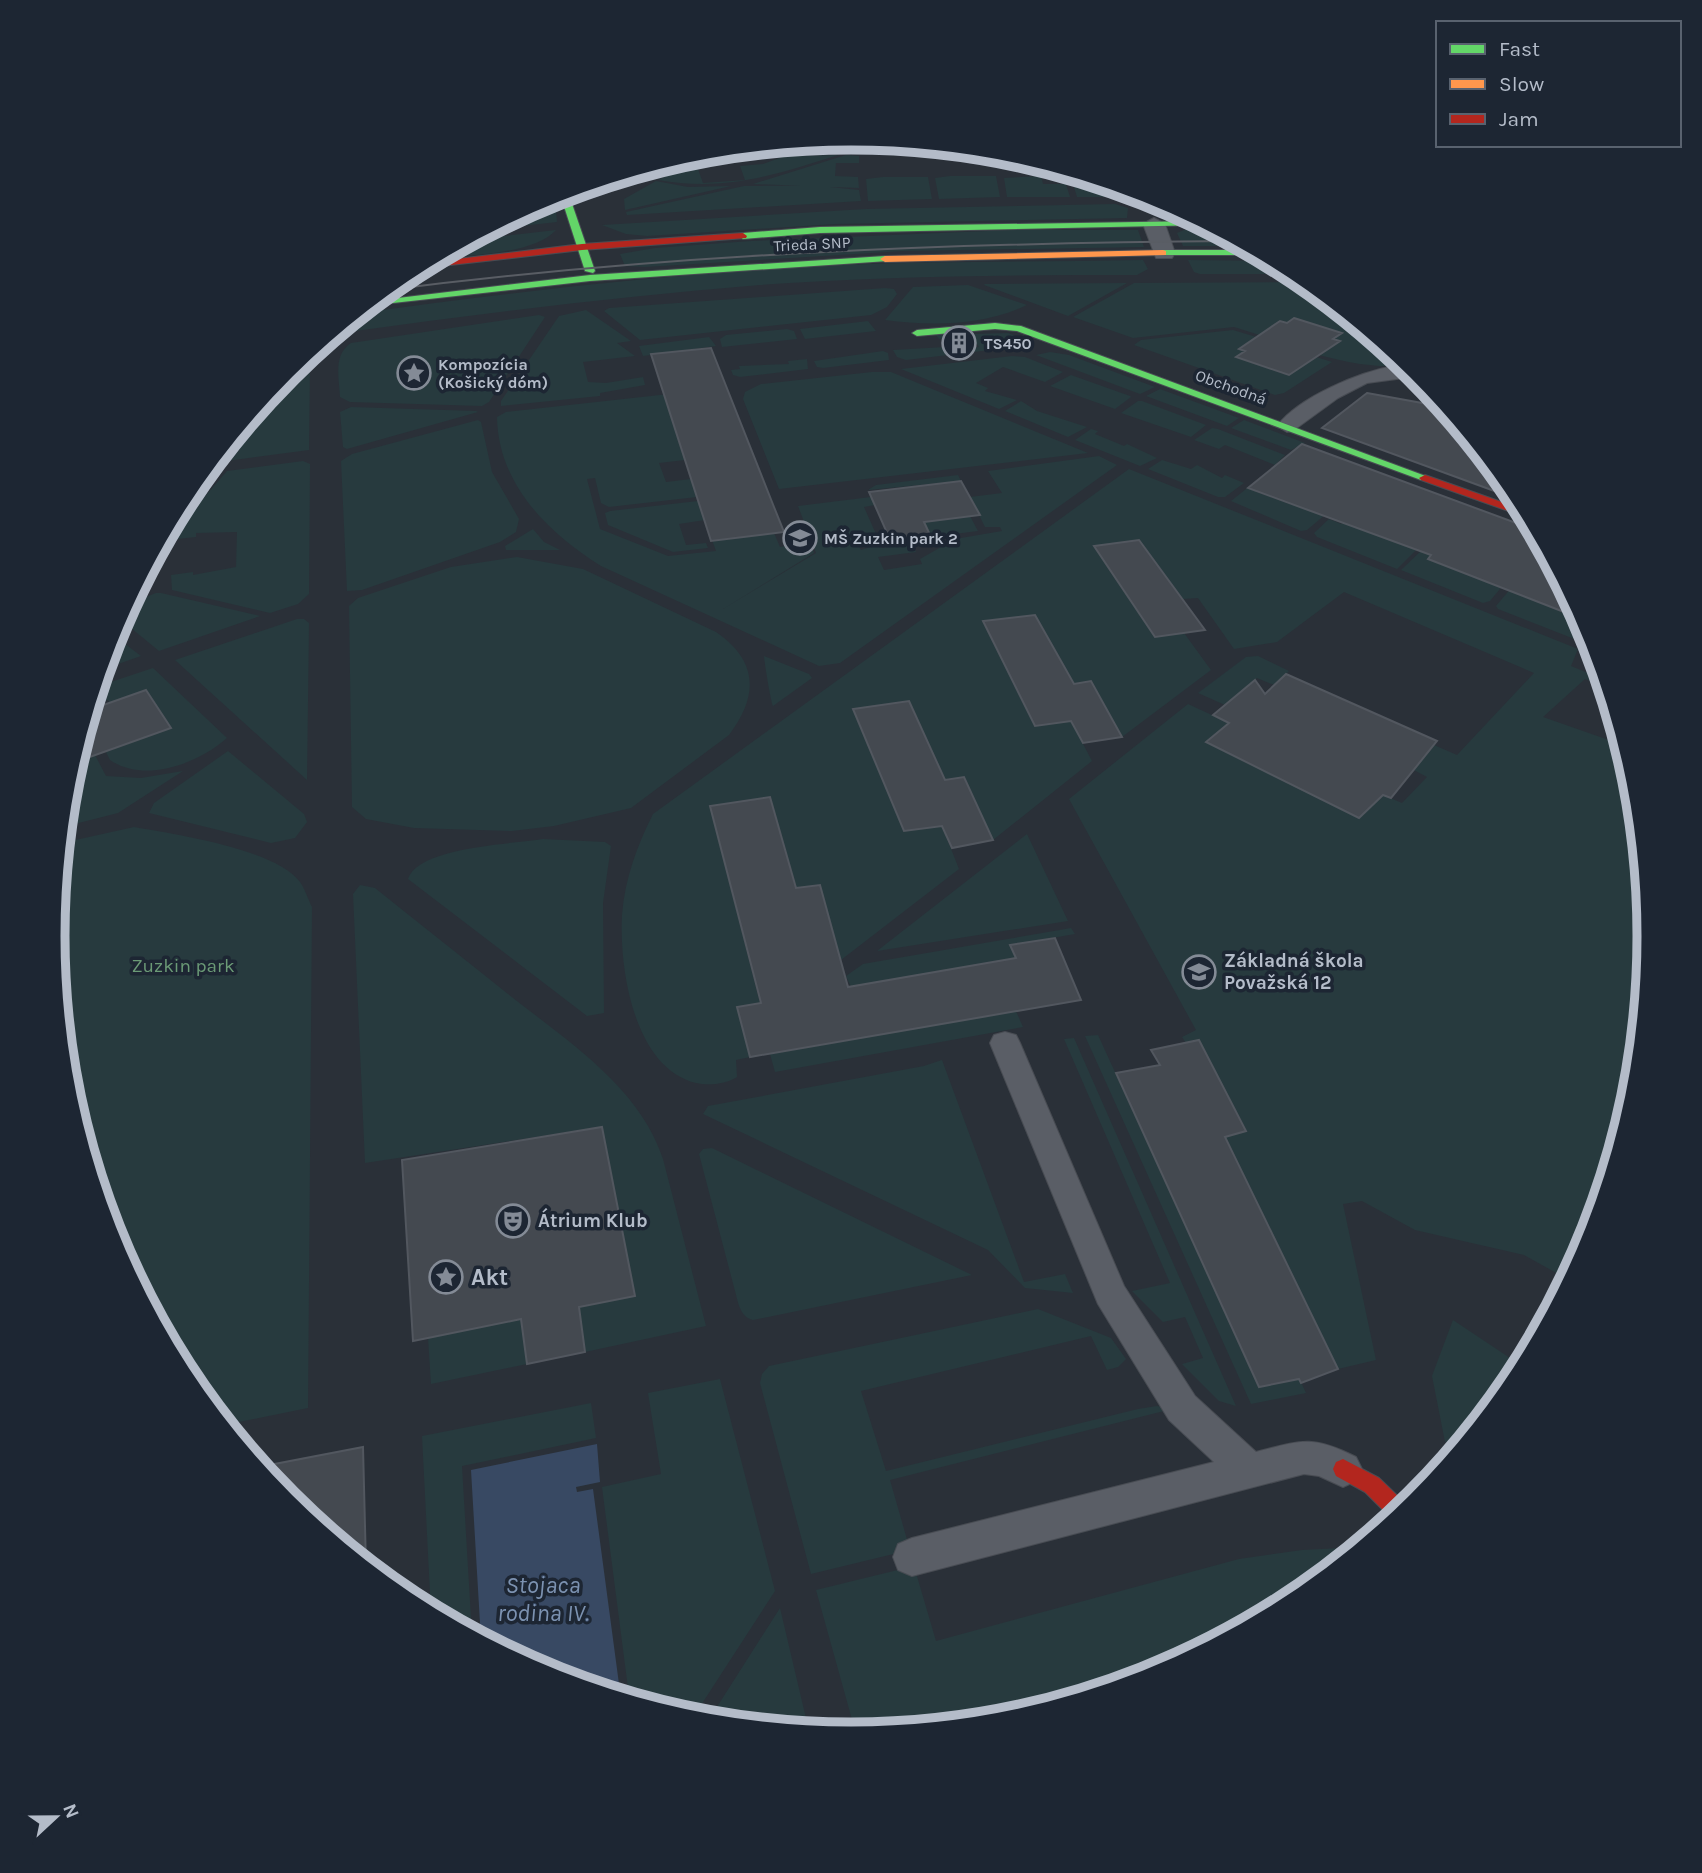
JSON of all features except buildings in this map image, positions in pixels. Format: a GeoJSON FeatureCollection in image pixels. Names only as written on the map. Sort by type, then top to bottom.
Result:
{"type":"FeatureCollection","features":[{"type":"Feature","properties":{"kind":"street"},"geometry":{"type":"LineString","coordinates":[[800,152],[902,152]]}},
{"type":"Feature","properties":{"kind":"street"},"geometry":{"type":"LineString","coordinates":[[567,203],[593,279]]}},
{"type":"Feature","properties":{"kind":"street"},"geometry":{"type":"LineString","coordinates":[[1154,224],[1164,253]]}},
{"type":"Feature","properties":{"kind":"street","name":"Trieda SNP"},"geometry":{"type":"LineString","coordinates":[[446,264],[582,247],[863,228],[1183,224]]}},
{"type":"Feature","properties":{"kind":"street","name":"Trieda SNP"},"geometry":{"type":"LineString","coordinates":[[387,302],[593,279],[844,259],[1239,253]]}},
{"type":"Feature","properties":{"kind":"street","name":"Obchodná"},"geometry":{"type":"LineString","coordinates":[[917,333],[988,326],[1018,328],[1511,509]]}},
{"type":"Feature","properties":{"kind":"street"},"geometry":{"type":"LineString","coordinates":[[1343,1468],[1373,1485],[1393,1505]]}},
{"type":"Feature","properties":{"kind":"lane"},"geometry":{"type":"LineString","coordinates":[[1287,426],[1359,378],[1397,372]]}},
{"type":"Feature","properties":{"kind":"lane"},"geometry":{"type":"LineString","coordinates":[[1005,1043],[1110,1294],[1182,1408],[1248,1469]]}},
{"type":"Feature","properties":{"kind":"lane"},"geometry":{"type":"LineString","coordinates":[[912,1558],[1248,1469],[1304,1457],[1322,1459],[1343,1468]]}},
{"type":"Feature","properties":{"kind":"green space"},"geometry":{"type":"Polygon","coordinates":[[[838,155],[750,180],[706,184],[658,180],[678,170],[698,169],[703,183],[745,180],[740,166],[763,164],[785,156],[838,155]]]}},
{"type":"Feature","properties":{"kind":"green space"},"geometry":{"type":"Polygon","coordinates":[[[846,155],[859,156],[859,163],[836,163],[835,176],[858,177],[859,188],[753,184],[846,155]]]}},
{"type":"Feature","properties":{"kind":"green space"},"geometry":{"type":"Polygon","coordinates":[[[996,176],[1000,197],[939,199],[935,178],[996,176]]]}},
{"type":"Feature","properties":{"kind":"green space"},"geometry":{"type":"Polygon","coordinates":[[[1041,176],[1043,184],[1066,184],[1070,197],[1007,197],[1004,178],[1041,176]]]}},
{"type":"Feature","properties":{"kind":"green space"},"geometry":{"type":"Polygon","coordinates":[[[928,177],[932,199],[868,201],[866,179],[928,177]]]}},
{"type":"Feature","properties":{"kind":"green space"},"geometry":{"type":"Polygon","coordinates":[[[656,181],[688,187],[731,186],[625,210],[624,199],[656,181]]]}},
{"type":"Feature","properties":{"kind":"green space"},"geometry":{"type":"Polygon","coordinates":[[[1073,184],[1117,197],[1077,197],[1073,184]]]}},
{"type":"Feature","properties":{"kind":"green space"},"geometry":{"type":"Polygon","coordinates":[[[811,185],[859,190],[861,201],[627,215],[626,212],[744,186],[811,185]]]}},
{"type":"Feature","properties":{"kind":"green space"},"geometry":{"type":"Polygon","coordinates":[[[1115,204],[1128,208],[1127,218],[835,224],[647,236],[626,234],[602,225],[866,209],[1115,204]]]}},
{"type":"Feature","properties":{"kind":"green space"},"geometry":{"type":"Polygon","coordinates":[[[556,209],[557,222],[512,227],[556,209]]]}},
{"type":"Feature","properties":{"kind":"green space"},"geometry":{"type":"Polygon","coordinates":[[[556,230],[532,245],[456,257],[491,237],[556,230]]]}},
{"type":"Feature","properties":{"kind":"green space"},"geometry":{"type":"Polygon","coordinates":[[[1011,230],[1138,230],[1144,247],[904,251],[645,267],[625,266],[620,254],[655,248],[751,241],[1011,230]]]}},
{"type":"Feature","properties":{"kind":"green space"},"geometry":{"type":"Polygon","coordinates":[[[1197,230],[1226,246],[1183,246],[1177,233],[1197,230]]]}},
{"type":"Feature","properties":{"kind":"green space"},"geometry":{"type":"Polygon","coordinates":[[[1143,260],[1148,269],[1137,275],[948,277],[760,285],[657,294],[349,332],[375,311],[540,290],[781,268],[1143,260]]]}},
{"type":"Feature","properties":{"kind":"green space"},"geometry":{"type":"Polygon","coordinates":[[[1188,260],[1252,261],[1273,274],[1200,274],[1194,272],[1188,260]]]}},
{"type":"Feature","properties":{"kind":"green space"},"geometry":{"type":"Polygon","coordinates":[[[1287,282],[1330,313],[1391,366],[1360,364],[1313,353],[1338,341],[1333,339],[1341,333],[1294,318],[1266,337],[1234,327],[1133,338],[1073,317],[1134,283],[1287,282]]]}},
{"type":"Feature","properties":{"kind":"green space"},"geometry":{"type":"Polygon","coordinates":[[[1127,283],[1068,316],[984,285],[985,284],[1127,283]]]}},
{"type":"Feature","properties":{"kind":"green space"},"geometry":{"type":"Polygon","coordinates":[[[968,285],[1027,305],[993,317],[957,323],[885,320],[913,287],[968,285]]]}},
{"type":"Feature","properties":{"kind":"green space"},"geometry":{"type":"Polygon","coordinates":[[[894,289],[897,294],[887,307],[871,315],[640,340],[604,311],[609,308],[894,289]]]}},
{"type":"Feature","properties":{"kind":"green space"},"geometry":{"type":"Polygon","coordinates":[[[586,310],[631,341],[617,343],[635,356],[583,362],[588,382],[606,383],[643,377],[645,385],[600,393],[600,396],[501,406],[501,401],[559,316],[586,310]]]}},
{"type":"Feature","properties":{"kind":"green space"},"geometry":{"type":"Polygon","coordinates":[[[539,315],[545,317],[489,402],[482,406],[350,402],[340,397],[339,360],[351,343],[539,315]]]}},
{"type":"Feature","properties":{"kind":"green space"},"geometry":{"type":"Polygon","coordinates":[[[868,321],[876,331],[805,339],[800,329],[868,321]]]}},
{"type":"Feature","properties":{"kind":"green space"},"geometry":{"type":"Polygon","coordinates":[[[787,329],[794,331],[797,339],[722,347],[720,339],[726,335],[787,329]]]}},
{"type":"Feature","properties":{"kind":"green space"},"geometry":{"type":"Polygon","coordinates":[[[1233,330],[1263,339],[1240,348],[1245,351],[1237,357],[1284,374],[1292,367],[1298,369],[1310,355],[1332,362],[1284,393],[1275,395],[1134,345],[1141,340],[1233,330]]]}},
{"type":"Feature","properties":{"kind":"green space"},"geometry":{"type":"Polygon","coordinates":[[[1008,333],[1033,343],[906,360],[897,357],[893,350],[945,347],[948,351],[979,347],[970,335],[939,339],[936,335],[1008,333]]]}},
{"type":"Feature","properties":{"kind":"green space"},"geometry":{"type":"Polygon","coordinates":[[[709,337],[716,346],[643,356],[639,346],[709,337]]]}},
{"type":"Feature","properties":{"kind":"green space"},"geometry":{"type":"Polygon","coordinates":[[[883,351],[888,353],[889,360],[823,368],[817,367],[814,361],[883,351]]]}},
{"type":"Feature","properties":{"kind":"green space"},"geometry":{"type":"Polygon","coordinates":[[[1050,352],[1069,355],[1155,387],[1140,394],[1036,355],[1050,352]]]}},
{"type":"Feature","properties":{"kind":"green space"},"geometry":{"type":"Polygon","coordinates":[[[1012,356],[1025,357],[1063,372],[1045,382],[1003,367],[976,383],[988,388],[985,391],[1017,400],[999,409],[901,369],[1012,356]]]}},
{"type":"Feature","properties":{"kind":"green space"},"geometry":{"type":"Polygon","coordinates":[[[807,359],[808,369],[740,377],[733,375],[731,370],[740,369],[739,366],[789,364],[788,361],[807,359]]]}},
{"type":"Feature","properties":{"kind":"green space"},"geometry":{"type":"Polygon","coordinates":[[[310,367],[309,450],[225,461],[260,418],[310,367]]]}},
{"type":"Feature","properties":{"kind":"green space"},"geometry":{"type":"Polygon","coordinates":[[[891,372],[1088,453],[779,489],[743,399],[745,392],[761,384],[891,372]]]}},
{"type":"Feature","properties":{"kind":"green space"},"geometry":{"type":"Polygon","coordinates":[[[1071,375],[1131,397],[1115,409],[1050,386],[1071,375]]]}},
{"type":"Feature","properties":{"kind":"green space"},"geometry":{"type":"Polygon","coordinates":[[[1160,389],[1239,418],[1227,426],[1146,396],[1160,389]]]}},
{"type":"Feature","properties":{"kind":"green space"},"geometry":{"type":"Polygon","coordinates":[[[678,393],[673,423],[685,460],[659,463],[666,482],[691,479],[697,497],[609,507],[601,503],[595,478],[587,479],[600,529],[668,556],[716,551],[712,540],[774,533],[780,547],[810,542],[814,553],[723,609],[816,553],[798,506],[871,497],[875,505],[864,507],[876,534],[858,545],[861,550],[880,544],[882,548],[912,544],[916,552],[878,557],[884,570],[922,564],[920,559],[955,539],[1002,531],[1000,527],[985,527],[970,497],[1002,493],[988,471],[1099,456],[1117,465],[840,663],[819,666],[601,566],[581,553],[545,522],[516,485],[506,464],[497,417],[506,412],[678,393]]]}},
{"type":"Feature","properties":{"kind":"green space"},"geometry":{"type":"Polygon","coordinates":[[[1021,401],[1037,411],[1087,427],[1068,437],[1005,411],[1021,401]]]}},
{"type":"Feature","properties":{"kind":"green space"},"geometry":{"type":"Polygon","coordinates":[[[1138,401],[1206,425],[1191,437],[1121,413],[1138,401]]]}},
{"type":"Feature","properties":{"kind":"green space"},"geometry":{"type":"Polygon","coordinates":[[[351,407],[478,412],[347,449],[343,447],[340,412],[351,407]]]}},
{"type":"Feature","properties":{"kind":"green space"},"geometry":{"type":"Polygon","coordinates":[[[478,420],[481,422],[492,472],[519,519],[516,532],[500,542],[362,590],[347,591],[341,461],[352,454],[478,420]]]}},
{"type":"Feature","properties":{"kind":"green space"},"geometry":{"type":"Polygon","coordinates":[[[1244,420],[1305,443],[1291,450],[1231,428],[1244,420]]]}},
{"type":"Feature","properties":{"kind":"green space"},"geometry":{"type":"Polygon","coordinates":[[[1212,428],[1285,455],[1275,465],[1225,445],[1219,449],[1194,440],[1212,428]]]}},
{"type":"Feature","properties":{"kind":"green space"},"geometry":{"type":"Polygon","coordinates":[[[1091,429],[1098,431],[1095,434],[1124,446],[1127,444],[1157,458],[1140,466],[1075,440],[1091,429]]]}},
{"type":"Feature","properties":{"kind":"green space"},"geometry":{"type":"Polygon","coordinates":[[[1162,460],[1191,469],[1197,465],[1222,478],[1225,475],[1244,483],[1225,497],[1218,497],[1148,469],[1162,460]]]}},
{"type":"Feature","properties":{"kind":"green space"},"geometry":{"type":"Polygon","coordinates":[[[303,461],[310,464],[309,594],[298,604],[270,613],[172,590],[171,575],[193,572],[193,575],[236,567],[237,532],[196,533],[196,537],[172,539],[185,520],[227,471],[303,461]]]}},
{"type":"Feature","properties":{"kind":"green space","name":"Základná škola Považská 12"},"geometry":{"type":"Polygon","coordinates":[[[1129,469],[1578,649],[1571,666],[1592,675],[1596,683],[1585,679],[1543,717],[1612,741],[1631,834],[1636,885],[1636,988],[1631,1039],[1610,1140],[1596,1189],[1560,1275],[1524,1255],[1415,1230],[1362,1201],[1343,1204],[1376,1360],[1338,1369],[1225,1137],[1246,1130],[1199,1041],[1186,1043],[1182,1037],[1196,1030],[1069,799],[1188,704],[1229,723],[1207,742],[1359,818],[1383,795],[1402,803],[1427,777],[1412,769],[1434,745],[1457,755],[1534,673],[1344,592],[1277,642],[1234,649],[1198,598],[1183,599],[1139,540],[1094,546],[1155,637],[1184,633],[1211,670],[1122,737],[1091,682],[1074,684],[1035,615],[983,621],[1035,726],[1071,721],[1092,761],[993,840],[964,777],[945,780],[909,701],[854,709],[904,831],[942,826],[959,869],[841,960],[820,885],[796,888],[770,797],[710,806],[760,1003],[737,1007],[750,1057],[736,1060],[737,1077],[717,1084],[696,1083],[675,1074],[658,1058],[635,1014],[628,988],[622,915],[633,863],[653,814],[1129,469]]]}},
{"type":"Feature","properties":{"kind":"green space"},"geometry":{"type":"Polygon","coordinates":[[[958,475],[961,481],[868,490],[876,485],[958,475]]]}},
{"type":"Feature","properties":{"kind":"green space"},"geometry":{"type":"Polygon","coordinates":[[[1251,485],[1261,489],[1257,492],[1292,505],[1296,502],[1326,514],[1307,530],[1301,531],[1231,501],[1251,485]]]}},
{"type":"Feature","properties":{"kind":"green space"},"geometry":{"type":"Polygon","coordinates":[[[698,501],[705,520],[679,524],[686,545],[706,543],[708,548],[673,552],[608,525],[605,513],[610,511],[698,501]]]}},
{"type":"Feature","properties":{"kind":"green space"},"geometry":{"type":"Polygon","coordinates":[[[970,516],[978,531],[931,537],[924,522],[970,516]]]}},
{"type":"Feature","properties":{"kind":"green space"},"geometry":{"type":"Polygon","coordinates":[[[1329,519],[1417,549],[1397,569],[1317,537],[1314,533],[1329,519]]]}},
{"type":"Feature","properties":{"kind":"green space"},"geometry":{"type":"Polygon","coordinates":[[[533,529],[544,542],[560,550],[506,550],[505,546],[533,529]]]}},
{"type":"Feature","properties":{"kind":"green space"},"geometry":{"type":"Polygon","coordinates":[[[1421,551],[1432,555],[1428,559],[1504,584],[1490,601],[1483,603],[1401,570],[1421,551]]]}},
{"type":"Feature","properties":{"kind":"green space"},"geometry":{"type":"Polygon","coordinates":[[[517,557],[583,569],[716,632],[740,655],[750,679],[746,706],[739,720],[729,735],[631,808],[554,826],[512,831],[414,828],[366,819],[352,807],[349,606],[358,598],[451,567],[517,557]]]}},
{"type":"Feature","properties":{"kind":"green space"},"geometry":{"type":"Polygon","coordinates":[[[1512,587],[1564,608],[1579,641],[1498,609],[1496,606],[1512,587]]]}},
{"type":"Feature","properties":{"kind":"green space"},"geometry":{"type":"Polygon","coordinates":[[[161,593],[260,616],[159,651],[129,627],[142,599],[161,593]]]}},
{"type":"Feature","properties":{"kind":"green space"},"geometry":{"type":"Polygon","coordinates":[[[297,619],[304,619],[309,623],[307,780],[175,660],[297,619]]]}},
{"type":"Feature","properties":{"kind":"green space"},"geometry":{"type":"Polygon","coordinates":[[[123,642],[141,656],[113,666],[123,642]]]}},
{"type":"Feature","properties":{"kind":"green space"},"geometry":{"type":"Polygon","coordinates":[[[764,656],[809,674],[812,678],[773,706],[764,656]]]}},
{"type":"Feature","properties":{"kind":"green space"},"geometry":{"type":"Polygon","coordinates":[[[1258,656],[1289,671],[1274,685],[1257,678],[1225,705],[1198,693],[1246,657],[1258,656]]]}},
{"type":"Feature","properties":{"kind":"green space"},"geometry":{"type":"Polygon","coordinates":[[[153,668],[227,738],[202,755],[171,767],[139,770],[124,767],[110,760],[106,752],[171,728],[146,691],[110,703],[108,700],[101,703],[106,684],[153,668]]]}},
{"type":"Feature","properties":{"kind":"green space"},"geometry":{"type":"Polygon","coordinates":[[[228,751],[304,814],[307,822],[295,838],[271,843],[149,813],[154,803],[228,751]]]}},
{"type":"Feature","properties":{"kind":"green space"},"geometry":{"type":"Polygon","coordinates":[[[95,755],[106,776],[141,778],[183,771],[118,813],[73,825],[86,758],[95,755]]]}},
{"type":"Feature","properties":{"kind":"green space","name":"Zuzkin park"},"geometry":{"type":"Polygon","coordinates":[[[134,827],[223,845],[270,860],[288,870],[300,882],[312,907],[308,1408],[234,1423],[170,1330],[125,1237],[106,1189],[92,1140],[71,1039],[65,936],[70,841],[134,827]]]}},
{"type":"Feature","properties":{"kind":"green space"},"geometry":{"type":"Polygon","coordinates":[[[1027,834],[1068,921],[877,951],[1027,834]]]}},
{"type":"Feature","properties":{"kind":"green space"},"geometry":{"type":"Polygon","coordinates":[[[543,839],[605,842],[611,846],[603,903],[604,1013],[587,1016],[408,879],[415,868],[447,854],[489,845],[543,839]]]}},
{"type":"Feature","properties":{"kind":"green space"},"geometry":{"type":"Polygon","coordinates":[[[360,885],[375,888],[576,1047],[619,1087],[637,1109],[652,1133],[663,1159],[706,1326],[585,1352],[579,1307],[635,1295],[601,1127],[365,1163],[353,894],[360,885]]]}},
{"type":"Feature","properties":{"kind":"green space"},"geometry":{"type":"Polygon","coordinates":[[[1071,928],[1075,934],[1011,945],[1016,958],[851,987],[846,976],[863,964],[1071,928]]]}},
{"type":"Feature","properties":{"kind":"green space"},"geometry":{"type":"Polygon","coordinates":[[[1016,1011],[1023,1027],[775,1072],[770,1054],[1016,1011]]]}},
{"type":"Feature","properties":{"kind":"green space"},"geometry":{"type":"Polygon","coordinates":[[[1098,1035],[1259,1386],[1299,1378],[1306,1393],[1251,1404],[1085,1036],[1098,1035]]]}},
{"type":"Feature","properties":{"kind":"green space"},"geometry":{"type":"Polygon","coordinates":[[[1074,1038],[1236,1406],[1219,1401],[1182,1364],[1203,1358],[1185,1317],[1163,1322],[1132,1291],[1170,1283],[1064,1039],[1074,1038]]]}},
{"type":"Feature","properties":{"kind":"green space"},"geometry":{"type":"Polygon","coordinates":[[[942,1060],[1024,1282],[1065,1274],[1073,1293],[1025,1288],[988,1250],[703,1114],[708,1106],[924,1066],[942,1060]]]}},
{"type":"Feature","properties":{"kind":"green space"},"geometry":{"type":"Polygon","coordinates":[[[712,1148],[972,1275],[753,1320],[745,1316],[739,1304],[699,1154],[703,1149],[712,1148]]]}},
{"type":"Feature","properties":{"kind":"green space"},"geometry":{"type":"Polygon","coordinates":[[[1038,1309],[1111,1338],[1126,1359],[1118,1367],[1107,1370],[1091,1336],[861,1391],[886,1471],[1138,1409],[1157,1406],[1172,1409],[890,1480],[910,1550],[811,1574],[760,1383],[762,1374],[769,1366],[1038,1309]]]}},
{"type":"Feature","properties":{"kind":"green space"},"geometry":{"type":"Polygon","coordinates":[[[521,1319],[527,1364],[431,1384],[428,1338],[521,1319]]]}},
{"type":"Feature","properties":{"kind":"green space"},"geometry":{"type":"Polygon","coordinates":[[[1453,1320],[1513,1360],[1455,1440],[1445,1442],[1432,1376],[1453,1320]]]}},
{"type":"Feature","properties":{"kind":"green space"},"geometry":{"type":"Polygon","coordinates":[[[720,1379],[775,1591],[699,1708],[627,1690],[602,1487],[661,1474],[648,1393],[720,1379]]]}},
{"type":"Feature","properties":{"kind":"green space"},"geometry":{"type":"Polygon","coordinates":[[[591,1403],[596,1438],[462,1466],[471,1624],[430,1600],[422,1436],[591,1403]]]}},
{"type":"Feature","properties":{"kind":"green space"},"geometry":{"type":"Polygon","coordinates":[[[1344,1548],[1288,1590],[1244,1617],[1199,1642],[1152,1663],[1104,1681],[1004,1708],[902,1721],[853,1723],[816,1590],[914,1566],[936,1641],[1239,1559],[1302,1550],[1344,1548]]]}},
{"type":"Feature","properties":{"kind":"green space"},"geometry":{"type":"Polygon","coordinates":[[[780,1608],[807,1721],[715,1711],[780,1608]]]}},
{"type":"Feature","properties":{"kind":"water","name":"Stojaca rodina IV."},"geometry":{"type":"Polygon","coordinates":[[[597,1444],[600,1482],[576,1487],[577,1492],[593,1489],[619,1684],[617,1687],[550,1663],[480,1629],[471,1470],[597,1444]]]}},
{"type":"Feature","properties":{"kind":"tram line"},"geometry":{"type":"LineString","coordinates":[[407,288],[599,267],[704,259],[1022,244],[1217,241]]}},
{"type":"Feature","properties":{"kind":"traffic: fast"},"geometry":{"type":"LineString","coordinates":[[803,152],[888,151]]}},
{"type":"Feature","properties":{"kind":"traffic: fast"},"geometry":{"type":"LineString","coordinates":[[567,203],[590,271]]}},
{"type":"Feature","properties":{"kind":"traffic: fast"},"geometry":{"type":"LineString","coordinates":[[743,236],[820,230],[1184,224]]}},
{"type":"Feature","properties":{"kind":"traffic: fast"},"geometry":{"type":"LineString","coordinates":[[1163,253],[1239,253]]}},
{"type":"Feature","properties":{"kind":"traffic: fast"},"geometry":{"type":"LineString","coordinates":[[388,302],[590,278],[885,259]]}},
{"type":"Feature","properties":{"kind":"traffic: fast"},"geometry":{"type":"LineString","coordinates":[[917,333],[995,326],[1018,328],[1425,478]]}},
{"type":"Feature","properties":{"kind":"traffic: slow"},"geometry":{"type":"LineString","coordinates":[[885,259],[1163,253]]}},
{"type":"Feature","properties":{"kind":"traffic: jam"},"geometry":{"type":"LineString","coordinates":[[446,264],[582,247],[743,236]]}},
{"type":"Feature","properties":{"kind":"traffic: jam"},"geometry":{"type":"LineString","coordinates":[[1425,478],[1511,509]]}},
{"type":"Feature","properties":{"kind":"traffic: jam"},"geometry":{"type":"LineString","coordinates":[[1343,1469],[1372,1485],[1393,1505]]}},
{"type":"Feature","properties":{"kind":"place","name":"TS450"},"geometry":{"type":"Point","coordinates":[959,343]}},
{"type":"Feature","properties":{"kind":"place","name":"Kompozícia (Košický dóm)"},"geometry":{"type":"Point","coordinates":[414,373]}},
{"type":"Feature","properties":{"kind":"place","name":"MŠ Zuzkin park 2"},"geometry":{"type":"Point","coordinates":[800,538]}},
{"type":"Feature","properties":{"kind":"place","name":"Základná škola Považská 12"},"geometry":{"type":"Point","coordinates":[1199,972]}},
{"type":"Feature","properties":{"kind":"place","name":"Átrium Klub"},"geometry":{"type":"Point","coordinates":[513,1221]}},
{"type":"Feature","properties":{"kind":"place","name":"Akt"},"geometry":{"type":"Point","coordinates":[446,1277]}}]}
